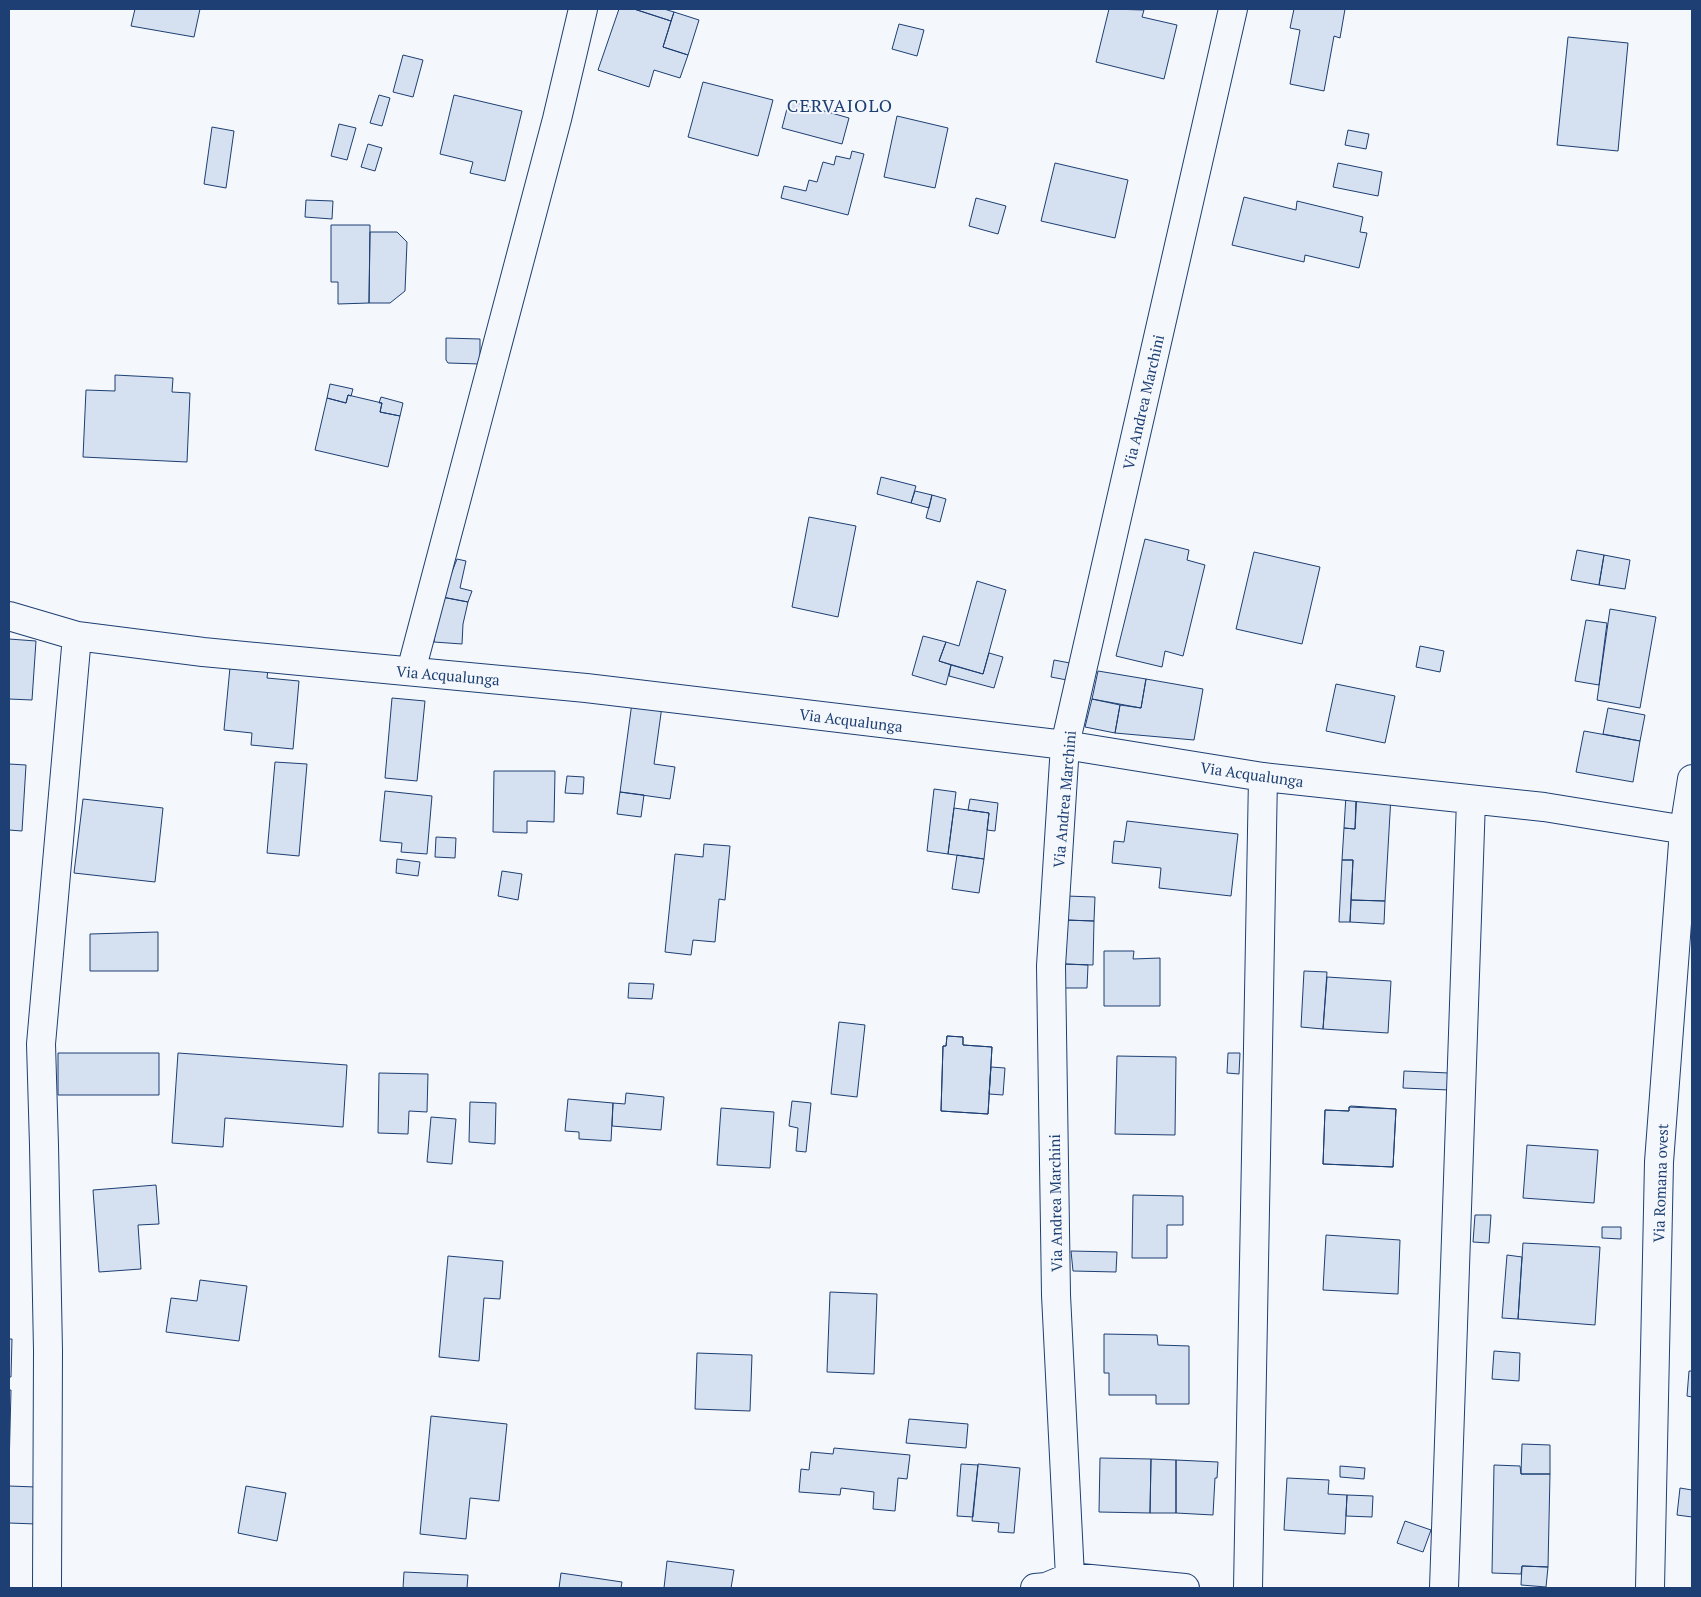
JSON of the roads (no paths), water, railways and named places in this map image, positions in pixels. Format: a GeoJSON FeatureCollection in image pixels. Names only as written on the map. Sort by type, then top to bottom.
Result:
{"type":"FeatureCollection","features":[{"type":"Feature","properties":{"kind":"street"},"geometry":{"type":"LineString","coordinates":[[411,672],[558,119],[583,9]]}},
{"type":"Feature","properties":{"kind":"street","name":"Via Andrea Marchini"},"geometry":{"type":"LineString","coordinates":[[1070,1577],[1056,1295],[1051,966],[1065,745],[1233,9]]}},
{"type":"Feature","properties":{"kind":"street","name":"Via Acqualunga"},"geometry":{"type":"LineString","coordinates":[[9,616],[77,636],[203,652],[586,688],[1065,745],[1263,776],[1544,807],[1688,830]]}},
{"type":"Feature","properties":{"kind":"street"},"geometry":{"type":"LineString","coordinates":[[48,1588],[48,1350],[41,1044],[77,636]]}},
{"type":"Feature","properties":{"kind":"street"},"geometry":{"type":"LineString","coordinates":[[1248,1588],[1263,776]]}},
{"type":"Feature","properties":{"kind":"street","name":"Via Romana ovest"},"geometry":{"type":"LineString","coordinates":[[1650,1588],[1659,1162],[1692,779]]}},
{"type":"Feature","properties":{"kind":"street"},"geometry":{"type":"LineString","coordinates":[[1444,1588],[1471,800]]}},
{"type":"Feature","properties":{"kind":"street"},"geometry":{"type":"LineString","coordinates":[[1035,1588],[1046,1587],[1070,1577],[1185,1588]]}},
{"type":"Feature","properties":{"kind":"district","name":"CERVAIOLO"},"geometry":{"type":"Point","coordinates":[840,105]}}]}
